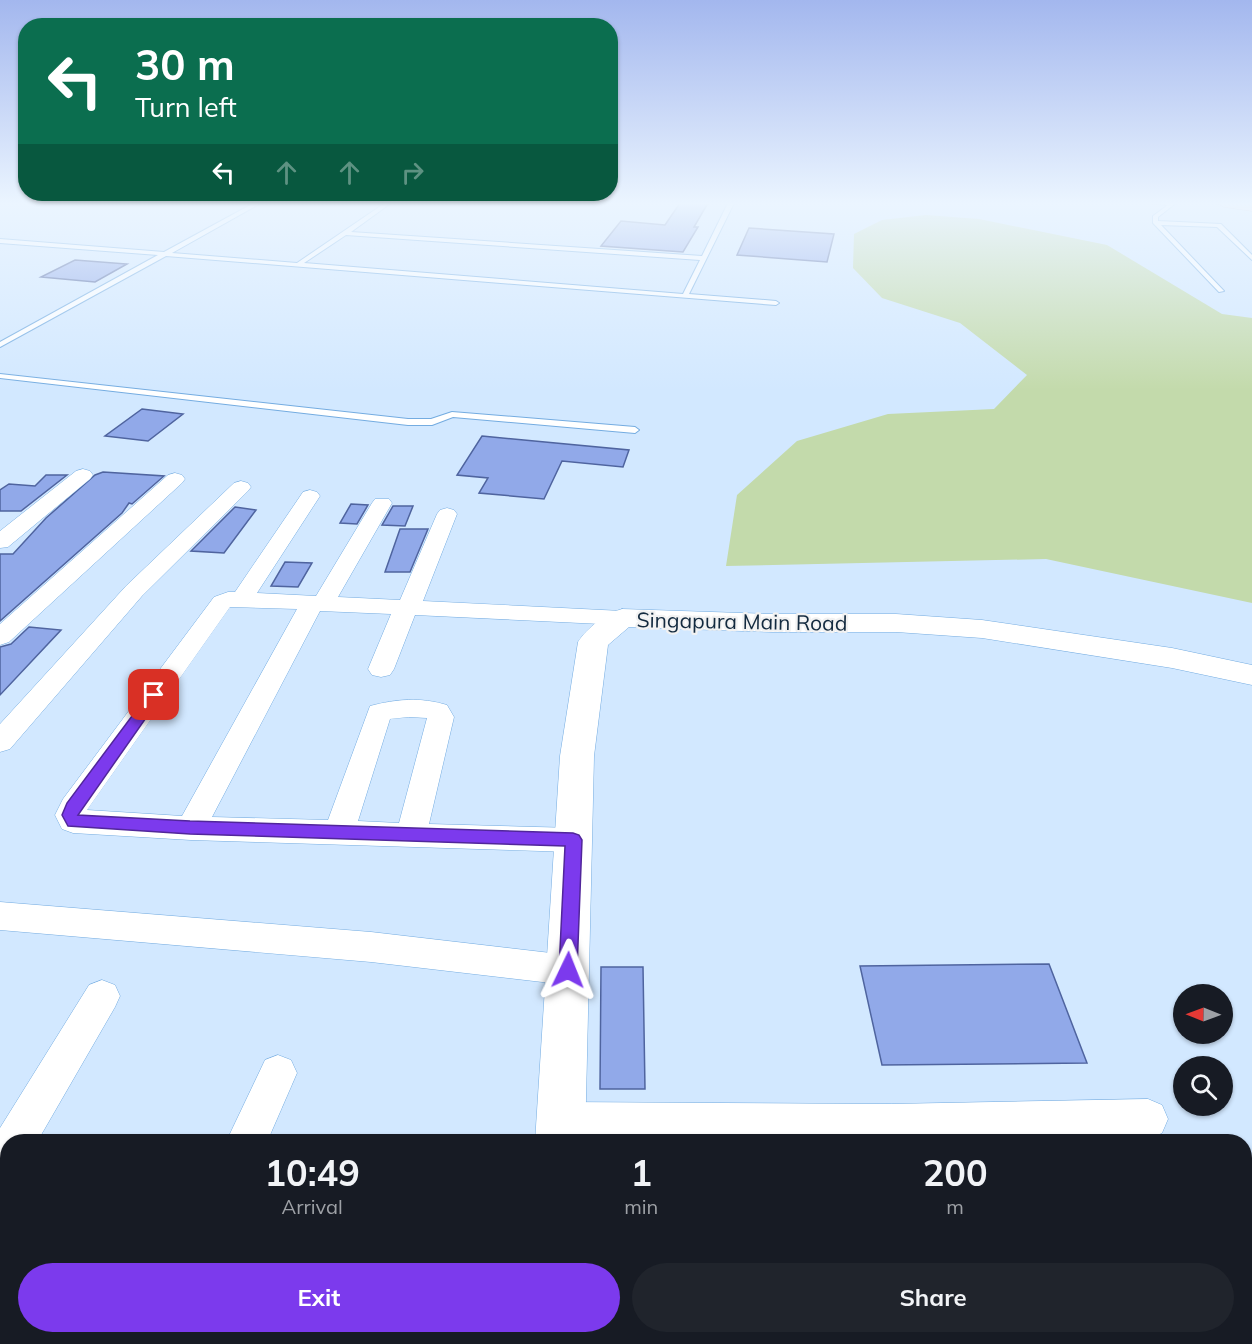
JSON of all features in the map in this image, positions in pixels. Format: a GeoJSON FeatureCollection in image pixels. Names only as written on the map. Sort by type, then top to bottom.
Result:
{"type":"FeatureCollection","features":[{"type":"Feature","properties":{"kind":"street"},"geometry":{"type":"LineString","coordinates":[[0,542],[83,475]]}},
{"type":"Feature","properties":{"kind":"street"},"geometry":{"type":"LineString","coordinates":[[0,637],[175,479]]}},
{"type":"Feature","properties":{"kind":"street"},"geometry":{"type":"LineString","coordinates":[[0,742],[134,591],[241,487]]}},
{"type":"Feature","properties":{"kind":"street"},"geometry":{"type":"LineString","coordinates":[[242,599],[310,496]]}},
{"type":"Feature","properties":{"kind":"street"},"geometry":{"type":"LineString","coordinates":[[190,828],[318,602],[382,503]]}},
{"type":"Feature","properties":{"kind":"street"},"geometry":{"type":"LineString","coordinates":[[381,669],[447,514]]}},
{"type":"Feature","properties":{"kind":"street"},"geometry":{"type":"LineString","coordinates":[[573,840],[190,828],[73,821],[70,815],[73,807],[222,602],[231,598],[622,618]]}},
{"type":"Feature","properties":{"kind":"street","name":"Singapura Main Road"},"geometry":{"type":"LineString","coordinates":[[561,1132],[577,756],[593,642],[622,618],[772,623],[896,623],[982,629],[1172,658],[1252,675]]}},
{"type":"Feature","properties":{"kind":"street"},"geometry":{"type":"LineString","coordinates":[[340,831],[379,713],[398,708],[430,709],[438,711],[441,717],[411,834]]}},
{"type":"Feature","properties":{"kind":"street"},"geometry":{"type":"LineString","coordinates":[[0,916],[371,947],[568,970]]}},
{"type":"Feature","properties":{"kind":"street"},"geometry":{"type":"LineString","coordinates":[[19,1134],[102,996]]}},
{"type":"Feature","properties":{"kind":"street"},"geometry":{"type":"LineString","coordinates":[[250,1134],[278,1072]]}},
{"type":"Feature","properties":{"kind":"street"},"geometry":{"type":"LineString","coordinates":[[561,1132],[893,1133],[1148,1119]]}},
{"type":"Feature","properties":{"kind":"lane"},"geometry":{"type":"LineString","coordinates":[[0,345],[145,266]]}},
{"type":"Feature","properties":{"kind":"lane"},"geometry":{"type":"LineString","coordinates":[[307,266],[776,303]]}},
{"type":"Feature","properties":{"kind":"lane"},"geometry":{"type":"LineString","coordinates":[[685,296],[700,266]]}},
{"type":"Feature","properties":{"kind":"lane"},"geometry":{"type":"LineString","coordinates":[[1197,266],[1221,291]]}},
{"type":"Feature","properties":{"kind":"lane"},"geometry":{"type":"LineString","coordinates":[[0,376],[408,422],[432,422],[452,414],[635,430]]}},
{"type":"Feature","properties":{"kind":"green space"},"geometry":{"type":"Polygon","coordinates":[[[853,266],[1142,266],[1222,314],[1252,318],[1252,603],[1046,559],[726,566],[737,495],[797,441],[888,414],[994,409],[1027,375],[960,323],[882,298],[853,266]]]}},
{"type":"Feature","properties":{"kind":"building"},"geometry":{"type":"Polygon","coordinates":[[[64,266],[124,266],[95,282],[41,277],[64,266]]]}},
{"type":"Feature","properties":{"kind":"building"},"geometry":{"type":"Polygon","coordinates":[[[142,409],[183,414],[148,441],[105,436],[142,409]]]}},
{"type":"Feature","properties":{"kind":"building"},"geometry":{"type":"Polygon","coordinates":[[[482,436],[629,450],[623,467],[562,461],[544,499],[479,493],[488,478],[457,475],[482,436]]]}},
{"type":"Feature","properties":{"kind":"building"},"geometry":{"type":"Polygon","coordinates":[[[103,472],[164,476],[132,504],[129,503],[122,513],[0,621],[0,554],[13,554],[46,518],[95,475],[103,472]]]}},
{"type":"Feature","properties":{"kind":"building"},"geometry":{"type":"Polygon","coordinates":[[[46,475],[67,475],[21,511],[0,511],[0,490],[9,484],[35,486],[46,475]]]}},
{"type":"Feature","properties":{"kind":"building"},"geometry":{"type":"Polygon","coordinates":[[[351,504],[368,505],[357,524],[340,523],[351,504]]]}},
{"type":"Feature","properties":{"kind":"building"},"geometry":{"type":"Polygon","coordinates":[[[393,506],[413,506],[405,526],[382,525],[393,506]]]}},
{"type":"Feature","properties":{"kind":"building"},"geometry":{"type":"Polygon","coordinates":[[[235,507],[256,510],[224,553],[191,551],[235,507]]]}},
{"type":"Feature","properties":{"kind":"building"},"geometry":{"type":"Polygon","coordinates":[[[400,529],[428,529],[410,572],[385,572],[400,529]]]}},
{"type":"Feature","properties":{"kind":"building"},"geometry":{"type":"Polygon","coordinates":[[[285,562],[312,563],[298,587],[271,586],[285,562]]]}},
{"type":"Feature","properties":{"kind":"building"},"geometry":{"type":"Polygon","coordinates":[[[29,627],[61,630],[0,695],[0,647],[11,644],[29,627]]]}},
{"type":"Feature","properties":{"kind":"building"},"geometry":{"type":"Polygon","coordinates":[[[1049,964],[1087,1063],[882,1065],[860,966],[1049,964]]]}},
{"type":"Feature","properties":{"kind":"building"},"geometry":{"type":"Polygon","coordinates":[[[601,967],[643,967],[645,1089],[600,1089],[601,967]]]}},
{"type":"Feature","properties":{"kind":"route"},"geometry":{"type":"LineString","coordinates":[[154,695],[73,807],[70,815],[73,821],[190,828],[573,840],[568,970]]}}]}
